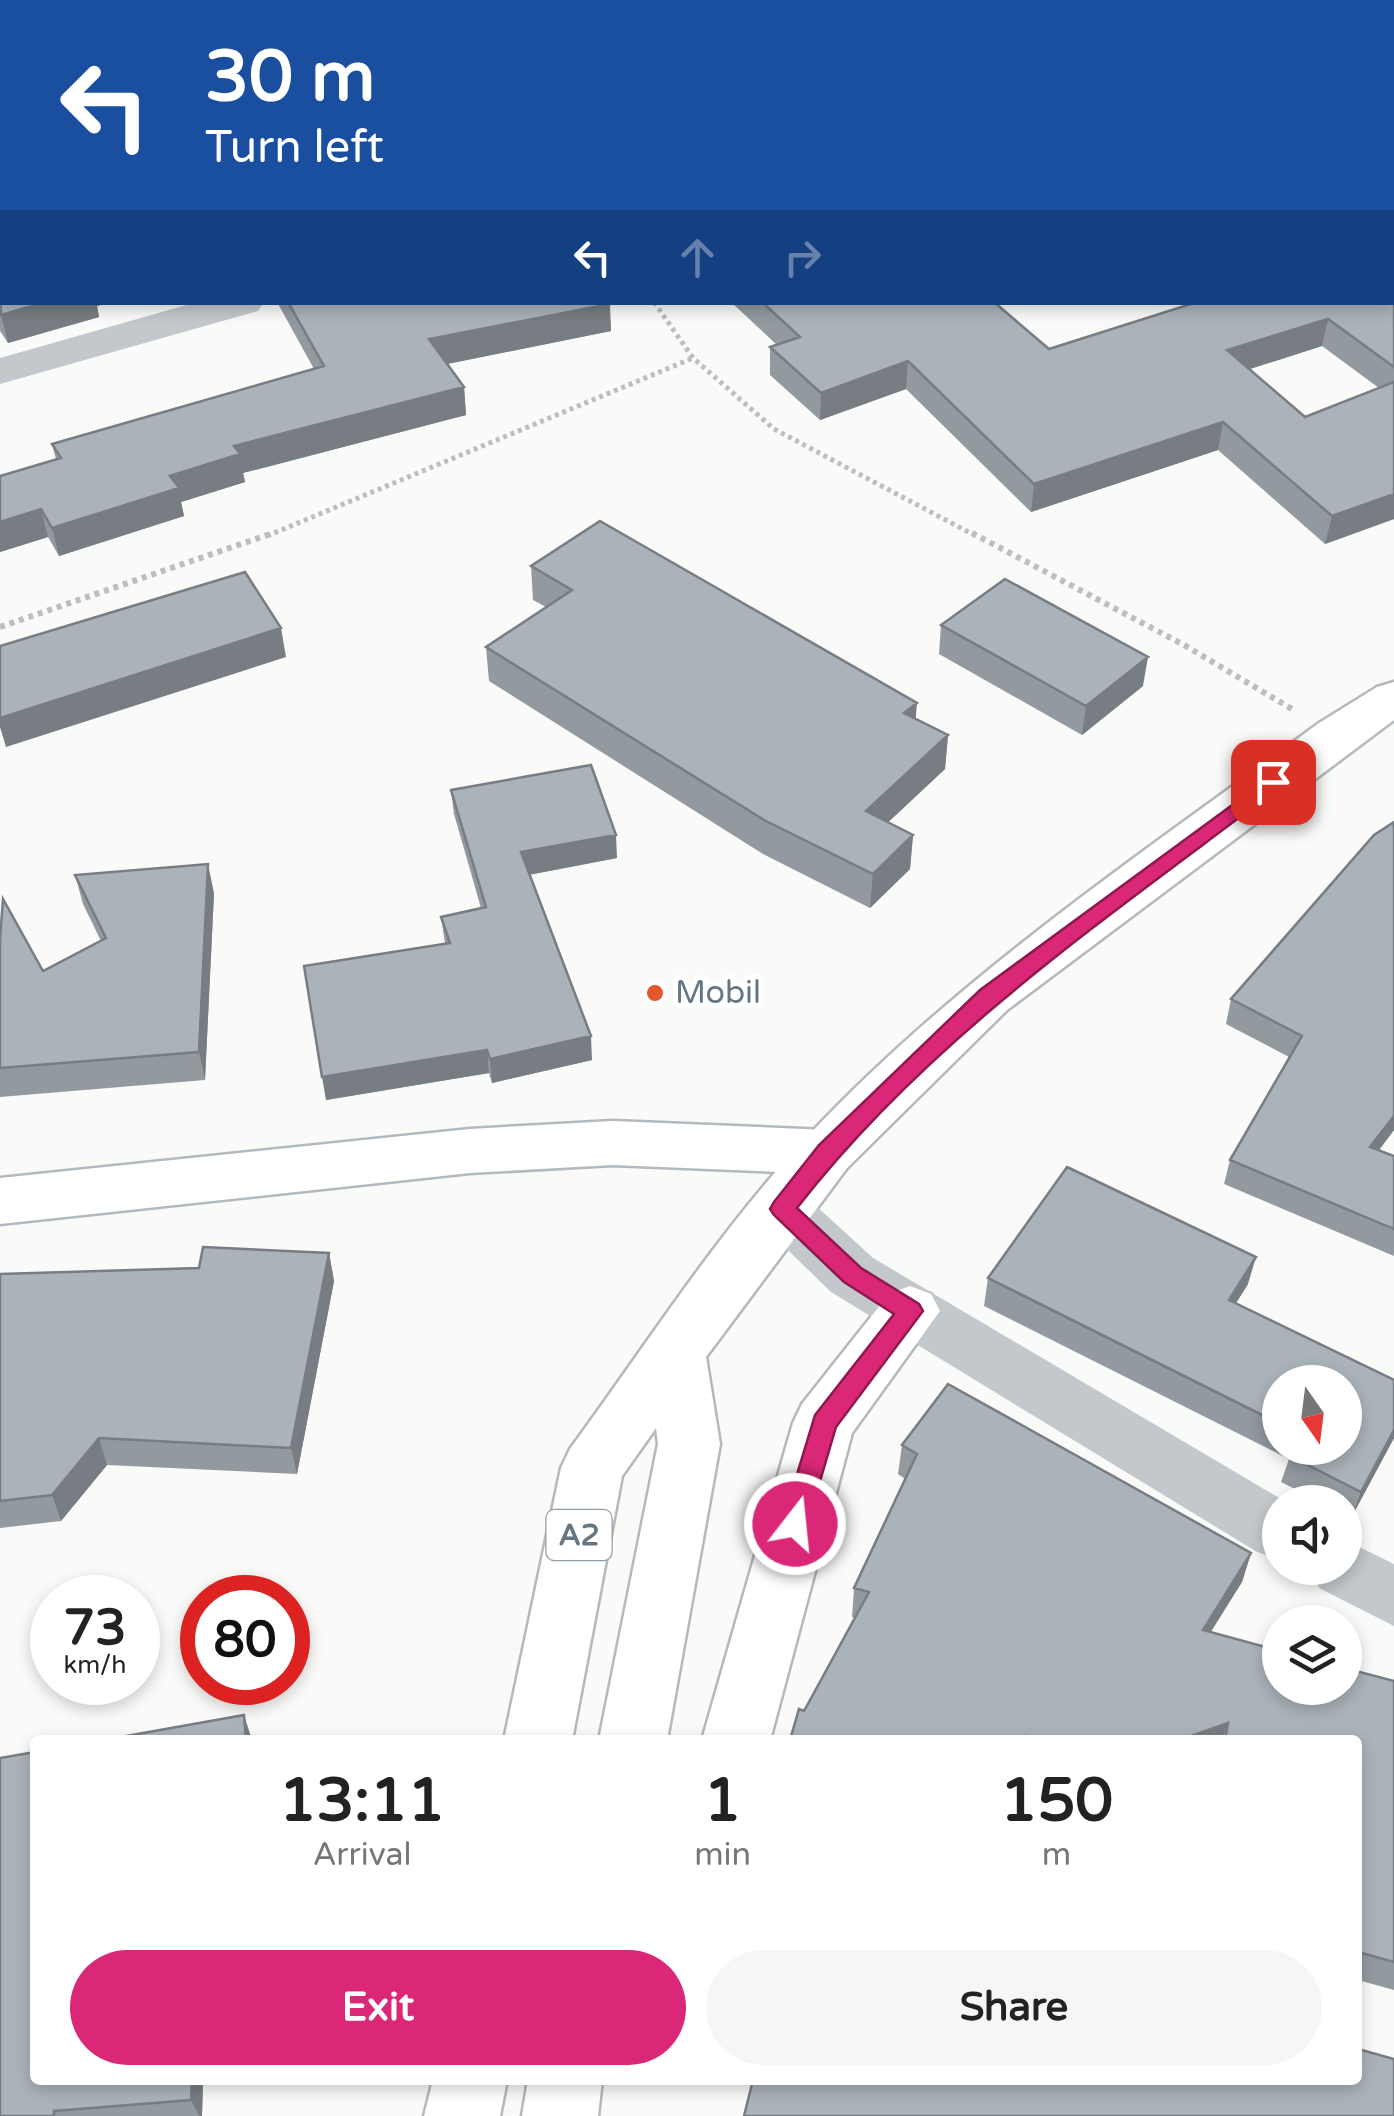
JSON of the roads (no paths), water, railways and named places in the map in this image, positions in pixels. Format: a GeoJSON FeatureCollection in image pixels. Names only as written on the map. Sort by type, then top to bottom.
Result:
{"type":"FeatureCollection","features":[{"type":"Feature","properties":{"kind":"main road","name":"A2"},"geometry":{"type":"LineString","coordinates":[[539,1735],[592,1468],[827,1152],[988,996],[1336,735],[1394,698]]}},
{"type":"Feature","properties":{"kind":"main road"},"geometry":{"type":"LineString","coordinates":[[0,1201],[470,1151],[614,1143],[827,1152]]}},
{"type":"Feature","properties":{"kind":"main road"},"geometry":{"type":"LineString","coordinates":[[737,1735],[824,1423],[910,1311]]}},
{"type":"Feature","properties":{"kind":"main road"},"geometry":{"type":"LineString","coordinates":[[634,1735],[688,1444],[676,1356]]}},
{"type":"Feature","properties":{"kind":"main road"},"geometry":{"type":"LineString","coordinates":[[462,2116],[469,2085]]}},
{"type":"Feature","properties":{"kind":"main road"},"geometry":{"type":"LineString","coordinates":[[560,2116],[564,2085]]}},
{"type":"Feature","properties":{"kind":"street"},"geometry":{"type":"LineString","coordinates":[[0,370],[233,305]]}},
{"type":"Feature","properties":{"kind":"street"},"geometry":{"type":"LineString","coordinates":[[782,1209],[852,1275],[1262,1521]]}},
{"type":"Feature","properties":{"kind":"street"},"geometry":{"type":"LineString","coordinates":[[1362,1579],[1394,1597]]}},
{"type":"Feature","properties":{"kind":"place","name":"Mobil"},"geometry":{"type":"Point","coordinates":[655,993]}}]}
